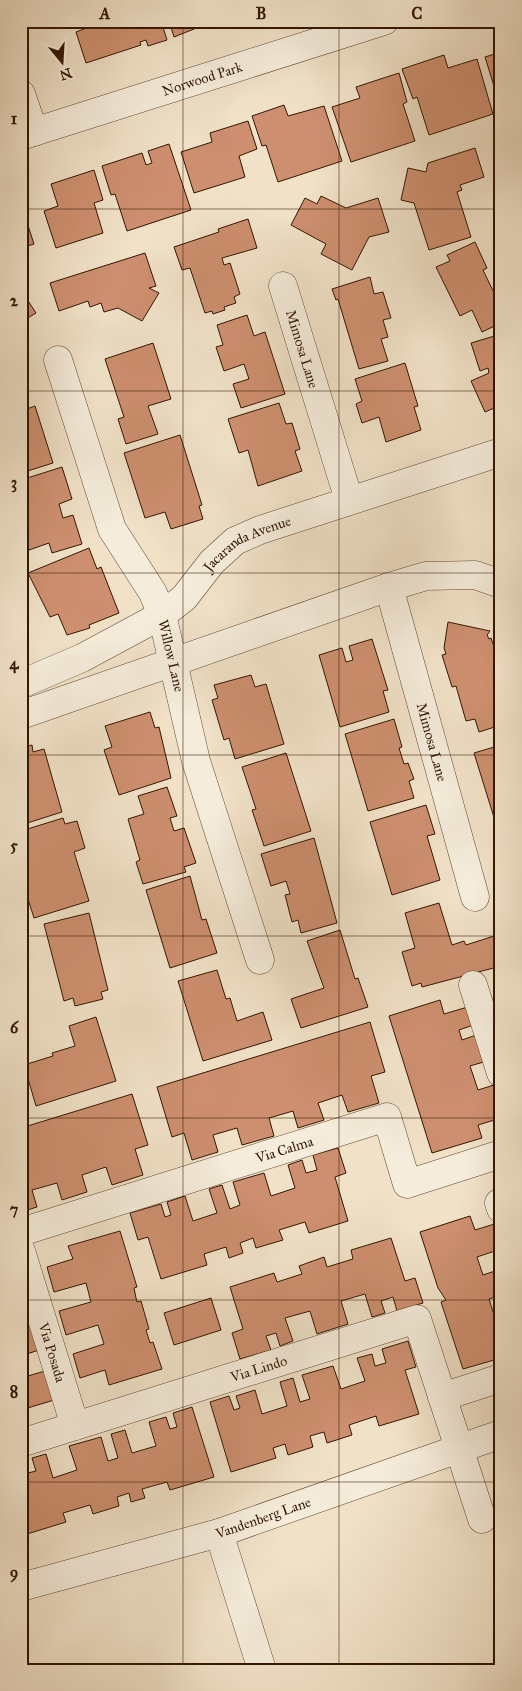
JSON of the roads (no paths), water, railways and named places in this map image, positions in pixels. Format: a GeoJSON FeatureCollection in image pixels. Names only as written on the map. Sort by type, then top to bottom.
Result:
{"type":"FeatureCollection","features":[{"type":"Feature","properties":{"kind":"street","name":"Norwood Park"},"geometry":{"type":"LineString","coordinates":[[28,134],[324,30],[384,21]]}},
{"type":"Feature","properties":{"kind":"street"},"geometry":{"type":"LineString","coordinates":[[21,94],[28,134]]}},
{"type":"Feature","properties":{"kind":"street","name":"Mimosa Lane"},"geometry":{"type":"LineString","coordinates":[[283,286],[349,500]]}},
{"type":"Feature","properties":{"kind":"street","name":"Willow Lane"},"geometry":{"type":"LineString","coordinates":[[58,360],[112,529],[153,593],[162,615],[196,761],[260,960]]}},
{"type":"Feature","properties":{"kind":"street","name":"Jacaranda Avenue"},"geometry":{"type":"LineString","coordinates":[[21,684],[82,658],[162,615],[184,598],[212,562],[235,541],[260,530],[349,500],[501,452]]}},
{"type":"Feature","properties":{"kind":"street"},"geometry":{"type":"LineString","coordinates":[[21,716],[426,576],[474,575],[501,584]]}},
{"type":"Feature","properties":{"kind":"street","name":"Mimosa Lane"},"geometry":{"type":"LineString","coordinates":[[390,587],[475,897]]}},
{"type":"Feature","properties":{"kind":"street"},"geometry":{"type":"LineString","coordinates":[[473,985],[501,1073]]}},
{"type":"Feature","properties":{"kind":"street","name":"Via Calma"},"geometry":{"type":"LineString","coordinates":[[21,1232],[387,1117],[407,1184],[501,1154]]}},
{"type":"Feature","properties":{"kind":"street","name":"Via Posada"},"geometry":{"type":"LineString","coordinates":[[21,1251],[75,1426]]}},
{"type":"Feature","properties":{"kind":"street","name":"Via Lindo"},"geometry":{"type":"LineString","coordinates":[[21,1443],[417,1319],[457,1448],[482,1519]]}},
{"type":"Feature","properties":{"kind":"street"},"geometry":{"type":"LineString","coordinates":[[442,1397],[501,1378]]}},
{"type":"Feature","properties":{"kind":"street","name":"Vandenberg Lane"},"geometry":{"type":"LineString","coordinates":[[21,1587],[219,1533],[501,1434]]}},
{"type":"Feature","properties":{"kind":"street"},"geometry":{"type":"LineString","coordinates":[[219,1533],[262,1670]]}}]}
